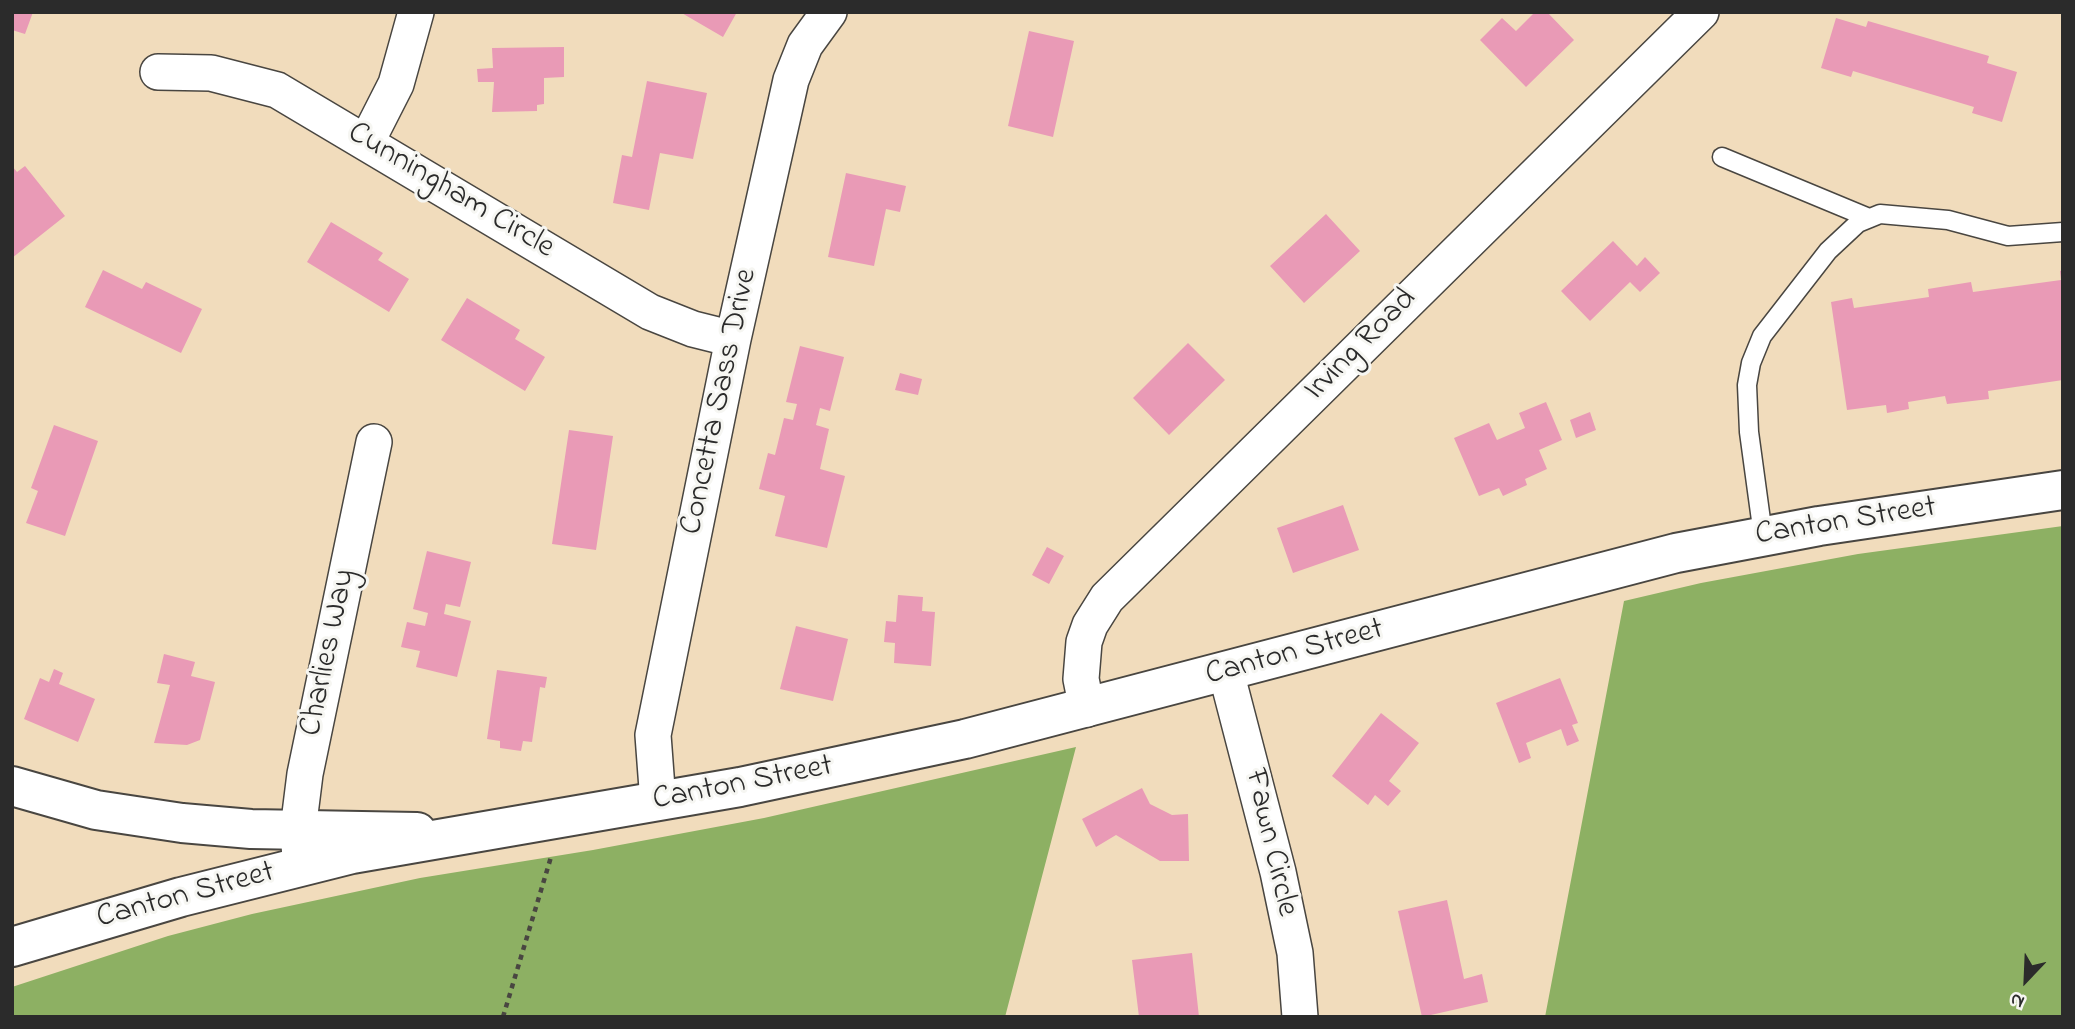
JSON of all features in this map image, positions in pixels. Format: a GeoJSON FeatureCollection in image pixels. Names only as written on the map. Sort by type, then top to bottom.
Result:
{"type":"FeatureCollection","features":[{"type":"Feature","properties":{"kind":"main road","name":"Canton Street"},"geometry":{"type":"LineString","coordinates":[[12,947],[300,848],[538,823],[840,767],[1087,709],[1626,565],[1763,535],[2063,490]]}},
{"type":"Feature","properties":{"kind":"main road","name":"Canton Street"},"geometry":{"type":"LineString","coordinates":[[12,786],[125,816],[212,826],[300,848]]}},
{"type":"Feature","properties":{"kind":"street"},"geometry":{"type":"LineString","coordinates":[[367,141],[396,84],[416,12]]}},
{"type":"Feature","properties":{"kind":"street","name":"Concetta Sass Drive"},"geometry":{"type":"LineString","coordinates":[[658,802],[653,771],[653,735],[733,340],[791,80],[805,45],[829,12]]}},
{"type":"Feature","properties":{"kind":"street","name":"Irving Road"},"geometry":{"type":"LineString","coordinates":[[1087,709],[1082,679],[1084,642],[1090,625],[1107,598],[1701,12]]}},
{"type":"Feature","properties":{"kind":"street","name":"Cunningham Circle"},"geometry":{"type":"LineString","coordinates":[[159,72],[211,73],[256,82],[296,99],[650,312],[693,329],[733,340]]}},
{"type":"Feature","properties":{"kind":"street","name":"Charlies Way"},"geometry":{"type":"LineString","coordinates":[[300,848],[304,774],[374,442]]}},
{"type":"Feature","properties":{"kind":"street","name":"Fawn Circle"},"geometry":{"type":"LineString","coordinates":[[1226,672],[1278,872],[1294,953],[1300,1017]]}},
{"type":"Feature","properties":{"kind":"lane"},"geometry":{"type":"LineString","coordinates":[[1722,157],[1869,218]]}},
{"type":"Feature","properties":{"kind":"lane"},"geometry":{"type":"LineString","coordinates":[[1763,535],[1747,409],[1747,385],[1755,349],[1762,336],[1828,251],[1849,230],[1869,218],[1891,214],[1919,215],[2008,236],[2063,232]]}},
{"type":"Feature","properties":{"kind":"path"},"geometry":{"type":"LineString","coordinates":[[503,1017],[552,853],[538,823]]}},
{"type":"Feature","properties":{"kind":"green space"},"geometry":{"type":"Polygon","coordinates":[[[2063,526],[2063,1017],[1545,1017],[1624,601],[1701,583],[1858,554],[2063,526]]]}},
{"type":"Feature","properties":{"kind":"green space"},"geometry":{"type":"Polygon","coordinates":[[[1076,747],[1005,1017],[12,1017],[12,987],[168,936],[252,914],[420,878],[593,850],[764,818],[1076,747]]]}},
{"type":"Feature","properties":{"kind":"building"},"geometry":{"type":"Polygon","coordinates":[[[12,12],[33,12],[25,34],[12,30],[12,12]]]}},
{"type":"Feature","properties":{"kind":"building"},"geometry":{"type":"Polygon","coordinates":[[[680,12],[737,12],[723,37],[680,12]]]}},
{"type":"Feature","properties":{"kind":"building"},"geometry":{"type":"Polygon","coordinates":[[[1535,12],[1547,12],[1574,40],[1526,87],[1480,40],[1502,18],[1516,31],[1535,12]]]}},
{"type":"Feature","properties":{"kind":"building"},"geometry":{"type":"Polygon","coordinates":[[[1836,18],[1866,27],[1868,21],[1989,56],[1987,63],[2017,72],[2002,122],[1972,113],[1974,107],[1944,98],[1853,71],[1851,77],[1821,68],[1836,18]]]}},
{"type":"Feature","properties":{"kind":"building"},"geometry":{"type":"Polygon","coordinates":[[[1029,31],[1074,41],[1053,137],[1008,126],[1029,31]]]}},
{"type":"Feature","properties":{"kind":"building"},"geometry":{"type":"Polygon","coordinates":[[[564,47],[564,77],[544,78],[544,104],[537,105],[537,111],[492,112],[494,82],[478,82],[477,69],[493,68],[492,48],[564,47]]]}},
{"type":"Feature","properties":{"kind":"building"},"geometry":{"type":"Polygon","coordinates":[[[647,81],[707,93],[693,159],[660,153],[649,210],[613,203],[622,155],[632,157],[647,81]]]}},
{"type":"Feature","properties":{"kind":"building"},"geometry":{"type":"Polygon","coordinates":[[[12,166],[17,172],[25,166],[65,216],[12,258],[12,166]]]}},
{"type":"Feature","properties":{"kind":"building"},"geometry":{"type":"Polygon","coordinates":[[[846,173],[906,186],[900,212],[886,209],[874,266],[828,257],[846,173]]]}},
{"type":"Feature","properties":{"kind":"building"},"geometry":{"type":"Polygon","coordinates":[[[1326,214],[1360,251],[1304,303],[1270,266],[1326,214]]]}},
{"type":"Feature","properties":{"kind":"building"},"geometry":{"type":"Polygon","coordinates":[[[331,222],[383,253],[378,260],[409,279],[389,312],[307,262],[331,222]]]}},
{"type":"Feature","properties":{"kind":"building"},"geometry":{"type":"Polygon","coordinates":[[[1613,241],[1637,266],[1645,257],[1660,273],[1640,292],[1630,282],[1590,321],[1561,291],[1613,241]]]}},
{"type":"Feature","properties":{"kind":"building"},"geometry":{"type":"Polygon","coordinates":[[[103,270],[142,289],[146,282],[202,309],[181,353],[85,307],[103,270]]]}},
{"type":"Feature","properties":{"kind":"building"},"geometry":{"type":"Polygon","coordinates":[[[2063,270],[2063,380],[1988,391],[1989,399],[1947,404],[1945,396],[1908,402],[1909,409],[1887,413],[1886,405],[1847,410],[1831,302],[1852,298],[1854,308],[1929,297],[1928,289],[1971,282],[1973,292],[2061,280],[2060,271],[2063,270]]]}},
{"type":"Feature","properties":{"kind":"building"},"geometry":{"type":"Polygon","coordinates":[[[467,298],[520,330],[515,339],[545,357],[525,391],[441,340],[467,298]]]}},
{"type":"Feature","properties":{"kind":"building"},"geometry":{"type":"Polygon","coordinates":[[[1188,343],[1225,380],[1169,435],[1133,398],[1188,343]]]}},
{"type":"Feature","properties":{"kind":"building"},"geometry":{"type":"Polygon","coordinates":[[[800,346],[844,357],[830,411],[820,408],[816,425],[829,429],[820,469],[845,476],[827,548],[775,536],[785,496],[759,489],[768,453],[775,455],[784,418],[793,420],[797,404],[786,402],[800,346]]]}},
{"type":"Feature","properties":{"kind":"building"},"geometry":{"type":"Polygon","coordinates":[[[900,373],[922,379],[918,395],[895,390],[900,373]]]}},
{"type":"Feature","properties":{"kind":"building"},"geometry":{"type":"Polygon","coordinates":[[[1546,402],[1562,440],[1539,450],[1547,469],[1525,479],[1527,485],[1503,496],[1499,488],[1479,496],[1454,438],[1489,423],[1497,440],[1525,428],[1519,413],[1546,402]]]}},
{"type":"Feature","properties":{"kind":"building"},"geometry":{"type":"Polygon","coordinates":[[[1590,412],[1596,430],[1576,438],[1570,420],[1590,412]]]}},
{"type":"Feature","properties":{"kind":"building"},"geometry":{"type":"Polygon","coordinates":[[[54,425],[98,441],[65,536],[26,523],[38,491],[31,488],[54,425]]]}},
{"type":"Feature","properties":{"kind":"building"},"geometry":{"type":"Polygon","coordinates":[[[569,430],[613,436],[596,550],[552,544],[569,430]]]}},
{"type":"Feature","properties":{"kind":"building"},"geometry":{"type":"Polygon","coordinates":[[[1343,505],[1359,550],[1293,573],[1277,528],[1343,505]]]}},
{"type":"Feature","properties":{"kind":"building"},"geometry":{"type":"Polygon","coordinates":[[[1047,547],[1064,556],[1049,584],[1032,575],[1047,547]]]}},
{"type":"Feature","properties":{"kind":"building"},"geometry":{"type":"Polygon","coordinates":[[[427,551],[471,562],[460,607],[446,604],[444,614],[471,621],[457,677],[416,667],[420,651],[401,647],[407,622],[425,626],[428,613],[413,609],[427,551]]]}},
{"type":"Feature","properties":{"kind":"building"},"geometry":{"type":"Polygon","coordinates":[[[898,595],[923,597],[922,611],[935,612],[931,666],[894,663],[895,643],[884,642],[886,621],[896,622],[898,595]]]}},
{"type":"Feature","properties":{"kind":"building"},"geometry":{"type":"Polygon","coordinates":[[[796,626],[848,639],[833,701],[780,689],[796,626]]]}},
{"type":"Feature","properties":{"kind":"building"},"geometry":{"type":"Polygon","coordinates":[[[164,654],[195,662],[191,676],[215,682],[200,740],[187,745],[154,743],[170,685],[157,683],[164,654]]]}},
{"type":"Feature","properties":{"kind":"building"},"geometry":{"type":"Polygon","coordinates":[[[54,669],[63,673],[59,684],[95,699],[78,742],[24,719],[40,678],[49,682],[54,669]]]}},
{"type":"Feature","properties":{"kind":"building"},"geometry":{"type":"Polygon","coordinates":[[[497,670],[547,677],[545,688],[540,687],[532,742],[523,741],[521,751],[500,748],[500,741],[487,739],[497,670]]]}},
{"type":"Feature","properties":{"kind":"building"},"geometry":{"type":"Polygon","coordinates":[[[1560,678],[1578,723],[1572,725],[1579,741],[1567,746],[1561,729],[1526,743],[1531,758],[1519,763],[1496,703],[1560,678]]]}},
{"type":"Feature","properties":{"kind":"building"},"geometry":{"type":"Polygon","coordinates":[[[1381,713],[1419,743],[1389,781],[1401,791],[1388,806],[1375,795],[1368,805],[1332,776],[1381,713]]]}},
{"type":"Feature","properties":{"kind":"building"},"geometry":{"type":"Polygon","coordinates":[[[1142,788],[1150,804],[1172,815],[1188,814],[1189,861],[1160,861],[1116,835],[1096,847],[1082,819],[1142,788]]]}},
{"type":"Feature","properties":{"kind":"building"},"geometry":{"type":"Polygon","coordinates":[[[1447,900],[1464,979],[1482,974],[1488,1002],[1422,1017],[1398,911],[1447,900]]]}},
{"type":"Feature","properties":{"kind":"building"},"geometry":{"type":"Polygon","coordinates":[[[1192,953],[1199,1017],[1139,1017],[1132,960],[1192,953]]]}}]}
